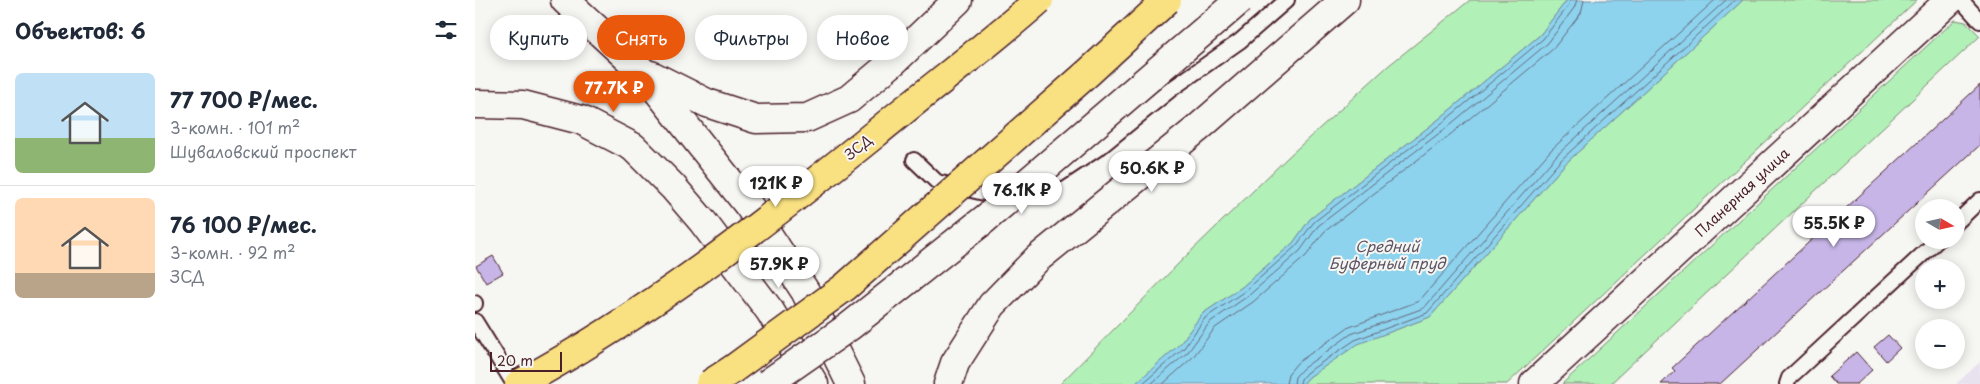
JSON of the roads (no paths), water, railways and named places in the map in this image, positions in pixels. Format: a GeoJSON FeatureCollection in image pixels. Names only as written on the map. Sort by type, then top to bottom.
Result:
{"type":"FeatureCollection","features":[{"type":"Feature","properties":{"kind":"highway","name":"ЗСД"},"geometry":{"type":"LineString","coordinates":[[519,384],[567,358],[673,288],[775,214],[1039,0]]}},
{"type":"Feature","properties":{"kind":"highway"},"geometry":{"type":"LineString","coordinates":[[710,384],[733,370],[845,287],[1089,72],[1167,0]]}},
{"type":"Feature","properties":{"kind":"main road"},"geometry":{"type":"LineString","coordinates":[[565,0],[642,71],[749,206],[805,291],[851,384]]}},
{"type":"Feature","properties":{"kind":"main road"},"geometry":{"type":"LineString","coordinates":[[642,71],[707,103],[756,119],[807,118],[849,99],[893,62],[958,0]]}},
{"type":"Feature","properties":{"kind":"main road"},"geometry":{"type":"LineString","coordinates":[[767,384],[850,326],[985,219],[1240,0]]}},
{"type":"Feature","properties":{"kind":"main road"},"geometry":{"type":"LineString","coordinates":[[948,384],[955,363],[992,305],[1037,259],[1197,129],[1345,0]]}},
{"type":"Feature","properties":{"kind":"main road","name":"Планерная улица"},"geometry":{"type":"LineString","coordinates":[[1534,384],[1950,0]]}},
{"type":"Feature","properties":{"kind":"main road"},"geometry":{"type":"LineString","coordinates":[[475,104],[523,105],[581,120],[633,147],[673,186],[703,222],[770,311],[814,384]]}},
{"type":"Feature","properties":{"kind":"lane"},"geometry":{"type":"LineString","coordinates":[[915,160],[937,182],[984,193],[1058,175],[1100,147],[1170,90],[1240,41],[1287,0]]}},
{"type":"Feature","properties":{"kind":"lane"},"geometry":{"type":"LineString","coordinates":[[1961,0],[1980,21]]}},
{"type":"Feature","properties":{"kind":"lane"},"geometry":{"type":"LineString","coordinates":[[1965,214],[1980,200]]}},
{"type":"Feature","properties":{"kind":"lane"},"geometry":{"type":"LineString","coordinates":[[1787,384],[1789,378],[1928,249]]}},
{"type":"Feature","properties":{"kind":"lane"},"geometry":{"type":"LineString","coordinates":[[475,321],[514,384]]}},
{"type":"Feature","properties":{"kind":"water","name":"Средний Буферный пруд"},"geometry":{"type":"Polygon","coordinates":[[[1567,0],[1743,0],[1565,164],[1430,317],[1358,344],[1309,377],[1303,384],[1135,384],[1180,344],[1202,314],[1242,287],[1293,243],[1310,219],[1439,119],[1540,35],[1567,0]]]}}]}
